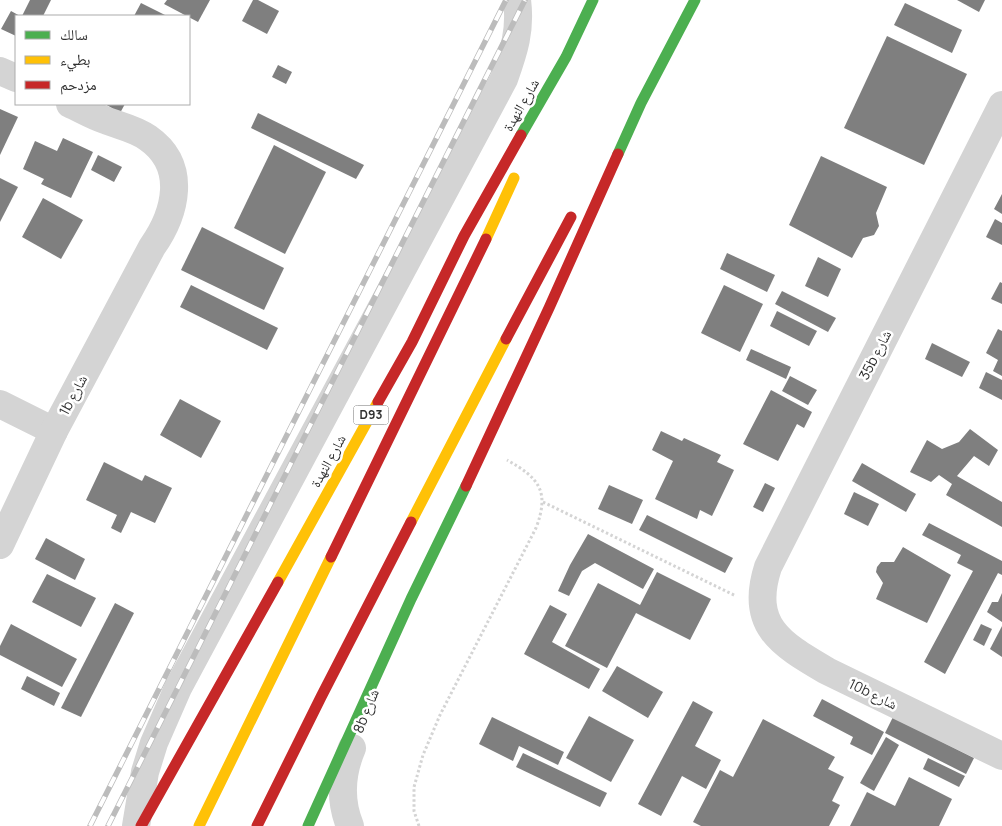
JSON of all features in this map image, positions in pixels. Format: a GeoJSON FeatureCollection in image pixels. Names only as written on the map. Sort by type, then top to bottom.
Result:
{"type":"FeatureCollection","features":[{"type":"Feature","properties":{"kind":"main road","name":"شارع النهدة"},"geometry":{"type":"LineString","coordinates":[[525,152],[593,0]]}},
{"type":"Feature","properties":{"kind":"main road"},"geometry":{"type":"LineString","coordinates":[[308,826],[411,599],[485,447],[641,103],[695,0]]}},
{"type":"Feature","properties":{"kind":"main road","name":"شارع النهدة"},"geometry":{"type":"LineString","coordinates":[[141,826],[407,351],[464,236],[566,57]]}},
{"type":"Feature","properties":{"kind":"main road"},"geometry":{"type":"LineString","coordinates":[[595,178],[641,103]]}},
{"type":"Feature","properties":{"kind":"main road"},"geometry":{"type":"LineString","coordinates":[[199,826],[483,247],[518,168]]}},
{"type":"Feature","properties":{"kind":"main road"},"geometry":{"type":"LineString","coordinates":[[256,826],[528,297],[575,211]]}},
{"type":"Feature","properties":{"kind":"street"},"geometry":{"type":"LineString","coordinates":[[136,826],[145,772],[154,743],[178,688],[504,79],[516,48],[520,19],[517,0]]}},
{"type":"Feature","properties":{"kind":"street"},"geometry":{"type":"LineString","coordinates":[[0,71],[15,78]]}},
{"type":"Feature","properties":{"kind":"street","name":"1b شارع"},"geometry":{"type":"LineString","coordinates":[[0,545],[54,431],[152,247],[163,231],[174,204],[174,178],[169,162],[160,149],[135,130],[105,120],[72,105]]}},
{"type":"Feature","properties":{"kind":"street","name":"35b شارع"},"geometry":{"type":"LineString","coordinates":[[763,609],[763,583],[768,567],[1002,105]]}},
{"type":"Feature","properties":{"kind":"street"},"geometry":{"type":"LineString","coordinates":[[0,404],[54,431]]}},
{"type":"Feature","properties":{"kind":"street","name":"8b شارع"},"geometry":{"type":"LineString","coordinates":[[350,826],[343,803],[342,781],[347,759],[411,599]]}},
{"type":"Feature","properties":{"kind":"street","name":"10b شارع"},"geometry":{"type":"LineString","coordinates":[[763,609],[766,621],[773,632],[789,647],[807,659],[1002,756]]}},
{"type":"Feature","properties":{"kind":"path"},"geometry":{"type":"LineString","coordinates":[[419,826],[414,811],[414,787],[423,754],[440,715],[541,515],[543,502],[541,490],[536,480],[526,471],[485,447]]}},
{"type":"Feature","properties":{"kind":"path"},"geometry":{"type":"LineString","coordinates":[[543,502],[763,609]]}},
{"type":"Feature","properties":{"kind":"building"},"geometry":{"type":"Polygon","coordinates":[[[30,0],[51,0],[44,15],[22,15],[30,0]]]}},
{"type":"Feature","properties":{"kind":"building"},"geometry":{"type":"Polygon","coordinates":[[[167,0],[210,0],[198,22],[190,18],[190,15],[185,15],[164,4],[167,0]]]}},
{"type":"Feature","properties":{"kind":"building"},"geometry":{"type":"Polygon","coordinates":[[[253,0],[258,0],[279,11],[267,34],[242,21],[253,0]]]}},
{"type":"Feature","properties":{"kind":"building"},"geometry":{"type":"Polygon","coordinates":[[[957,0],[985,0],[979,12],[957,0]]]}},
{"type":"Feature","properties":{"kind":"building"},"geometry":{"type":"Polygon","coordinates":[[[141,3],[165,15],[135,15],[141,3]]]}},
{"type":"Feature","properties":{"kind":"building"},"geometry":{"type":"Polygon","coordinates":[[[905,3],[962,30],[952,53],[894,25],[905,3]]]}},
{"type":"Feature","properties":{"kind":"building"},"geometry":{"type":"Polygon","coordinates":[[[11,11],[18,15],[15,15],[15,36],[1,29],[11,11]]]}},
{"type":"Feature","properties":{"kind":"building"},"geometry":{"type":"Polygon","coordinates":[[[887,36],[967,74],[924,165],[844,128],[887,36]]]}},
{"type":"Feature","properties":{"kind":"building"},"geometry":{"type":"Polygon","coordinates":[[[278,65],[292,72],[286,84],[272,77],[278,65]]]}},
{"type":"Feature","properties":{"kind":"building"},"geometry":{"type":"Polygon","coordinates":[[[107,105],[124,105],[120,113],[107,105]]]}},
{"type":"Feature","properties":{"kind":"building"},"geometry":{"type":"Polygon","coordinates":[[[0,109],[18,117],[0,155],[0,109]]]}},
{"type":"Feature","properties":{"kind":"building"},"geometry":{"type":"Polygon","coordinates":[[[258,113],[364,165],[356,179],[251,128],[258,113]]]}},
{"type":"Feature","properties":{"kind":"building"},"geometry":{"type":"Polygon","coordinates":[[[63,138],[93,152],[71,198],[41,184],[44,179],[23,169],[35,141],[57,151],[63,138]]]}},
{"type":"Feature","properties":{"kind":"building"},"geometry":{"type":"Polygon","coordinates":[[[274,145],[326,172],[285,254],[234,228],[274,145]]]}},
{"type":"Feature","properties":{"kind":"building"},"geometry":{"type":"Polygon","coordinates":[[[98,155],[122,167],[114,182],[91,170],[98,155]]]}},
{"type":"Feature","properties":{"kind":"building"},"geometry":{"type":"Polygon","coordinates":[[[821,156],[887,187],[876,213],[879,226],[874,235],[863,238],[852,258],[789,225],[821,156]]]}},
{"type":"Feature","properties":{"kind":"building"},"geometry":{"type":"Polygon","coordinates":[[[0,178],[18,187],[0,222],[0,178]]]}},
{"type":"Feature","properties":{"kind":"building"},"geometry":{"type":"Polygon","coordinates":[[[1002,194],[1002,214],[994,209],[1002,194]]]}},
{"type":"Feature","properties":{"kind":"building"},"geometry":{"type":"Polygon","coordinates":[[[43,198],[83,220],[61,259],[22,237],[43,198]]]}},
{"type":"Feature","properties":{"kind":"building"},"geometry":{"type":"Polygon","coordinates":[[[995,219],[1002,223],[1002,245],[986,237],[995,219]]]}},
{"type":"Feature","properties":{"kind":"building"},"geometry":{"type":"Polygon","coordinates":[[[202,227],[284,268],[264,310],[181,270],[202,227]]]}},
{"type":"Feature","properties":{"kind":"building"},"geometry":{"type":"Polygon","coordinates":[[[727,253],[775,275],[767,292],[720,269],[727,253]]]}},
{"type":"Feature","properties":{"kind":"building"},"geometry":{"type":"Polygon","coordinates":[[[818,257],[841,269],[828,297],[805,286],[818,257]]]}},
{"type":"Feature","properties":{"kind":"building"},"geometry":{"type":"Polygon","coordinates":[[[1000,282],[1002,283],[1002,304],[991,299],[1000,282]]]}},
{"type":"Feature","properties":{"kind":"building"},"geometry":{"type":"Polygon","coordinates":[[[191,285],[278,328],[267,350],[180,307],[191,285]]]}},
{"type":"Feature","properties":{"kind":"building"},"geometry":{"type":"Polygon","coordinates":[[[724,285],[763,304],[740,352],[701,333],[724,285]]]}},
{"type":"Feature","properties":{"kind":"building"},"geometry":{"type":"Polygon","coordinates":[[[782,291],[836,318],[828,332],[775,304],[782,291]]]}},
{"type":"Feature","properties":{"kind":"building"},"geometry":{"type":"Polygon","coordinates":[[[777,311],[817,331],[809,346],[770,326],[777,311]]]}},
{"type":"Feature","properties":{"kind":"building"},"geometry":{"type":"Polygon","coordinates":[[[998,329],[1002,331],[1002,376],[993,371],[998,360],[986,353],[998,329]]]}},
{"type":"Feature","properties":{"kind":"building"},"geometry":{"type":"Polygon","coordinates":[[[932,343],[970,362],[962,377],[925,359],[932,343]]]}},
{"type":"Feature","properties":{"kind":"building"},"geometry":{"type":"Polygon","coordinates":[[[751,349],[791,367],[786,379],[746,360],[751,349]]]}},
{"type":"Feature","properties":{"kind":"building"},"geometry":{"type":"Polygon","coordinates":[[[986,372],[1002,380],[1002,400],[979,388],[986,372]]]}},
{"type":"Feature","properties":{"kind":"building"},"geometry":{"type":"Polygon","coordinates":[[[790,376],[817,390],[808,405],[782,391],[790,376]]]}},
{"type":"Feature","properties":{"kind":"building"},"geometry":{"type":"Polygon","coordinates":[[[771,390],[812,412],[804,428],[797,424],[778,461],[743,444],[771,390]]]}},
{"type":"Feature","properties":{"kind":"building"},"geometry":{"type":"Polygon","coordinates":[[[180,399],[221,421],[201,458],[160,435],[180,399]]]}},
{"type":"Feature","properties":{"kind":"building"},"geometry":{"type":"Polygon","coordinates":[[[970,429],[998,450],[989,466],[974,456],[957,476],[1002,502],[1002,527],[946,495],[952,484],[939,475],[931,482],[910,472],[927,440],[942,449],[959,442],[970,429]]]}},
{"type":"Feature","properties":{"kind":"building"},"geometry":{"type":"Polygon","coordinates":[[[661,431],[682,441],[684,438],[721,455],[717,462],[734,470],[712,516],[700,510],[697,519],[655,499],[673,461],[652,450],[661,431]]]}},
{"type":"Feature","properties":{"kind":"building"},"geometry":{"type":"Polygon","coordinates":[[[104,462],[142,481],[145,475],[172,488],[155,523],[131,512],[121,533],[111,528],[117,515],[86,500],[104,462]]]}},
{"type":"Feature","properties":{"kind":"building"},"geometry":{"type":"Polygon","coordinates":[[[862,463],[916,494],[906,512],[852,481],[862,463]]]}},
{"type":"Feature","properties":{"kind":"building"},"geometry":{"type":"Polygon","coordinates":[[[765,483],[775,488],[763,512],[753,507],[765,483]]]}},
{"type":"Feature","properties":{"kind":"building"},"geometry":{"type":"Polygon","coordinates":[[[609,485],[643,500],[632,524],[598,509],[609,485]]]}},
{"type":"Feature","properties":{"kind":"building"},"geometry":{"type":"Polygon","coordinates":[[[854,492],[879,504],[868,526],[844,514],[854,492]]]}},
{"type":"Feature","properties":{"kind":"building"},"geometry":{"type":"Polygon","coordinates":[[[647,515],[733,558],[725,573],[639,530],[647,515]]]}},
{"type":"Feature","properties":{"kind":"building"},"geometry":{"type":"Polygon","coordinates":[[[929,523],[1002,561],[1002,575],[998,573],[945,674],[924,662],[973,571],[957,563],[961,555],[922,535],[929,523]]]}},
{"type":"Feature","properties":{"kind":"building"},"geometry":{"type":"Polygon","coordinates":[[[588,534],[654,569],[643,589],[595,563],[582,571],[569,596],[558,591],[588,534]]]}},
{"type":"Feature","properties":{"kind":"building"},"geometry":{"type":"Polygon","coordinates":[[[46,538],[85,559],[75,580],[35,559],[46,538]]]}},
{"type":"Feature","properties":{"kind":"building"},"geometry":{"type":"Polygon","coordinates":[[[903,547],[951,575],[927,623],[876,599],[883,583],[876,572],[877,567],[881,562],[894,562],[903,547]]]}},
{"type":"Feature","properties":{"kind":"building"},"geometry":{"type":"Polygon","coordinates":[[[657,572],[711,599],[690,640],[636,613],[607,668],[565,646],[598,583],[640,605],[657,572]]]}},
{"type":"Feature","properties":{"kind":"building"},"geometry":{"type":"Polygon","coordinates":[[[47,574],[96,598],[81,627],[32,602],[47,574]]]}},
{"type":"Feature","properties":{"kind":"building"},"geometry":{"type":"Polygon","coordinates":[[[1002,593],[1002,622],[987,612],[992,602],[998,602],[1002,593]]]}},
{"type":"Feature","properties":{"kind":"building"},"geometry":{"type":"Polygon","coordinates":[[[115,603],[134,613],[81,717],[61,708],[115,603]]]}},
{"type":"Feature","properties":{"kind":"building"},"geometry":{"type":"Polygon","coordinates":[[[550,605],[567,614],[552,642],[600,669],[589,689],[524,654],[550,605]]]}},
{"type":"Feature","properties":{"kind":"building"},"geometry":{"type":"Polygon","coordinates":[[[11,624],[77,659],[62,687],[0,655],[0,646],[11,624]]]}},
{"type":"Feature","properties":{"kind":"building"},"geometry":{"type":"Polygon","coordinates":[[[981,624],[992,629],[984,646],[973,640],[981,624]]]}},
{"type":"Feature","properties":{"kind":"building"},"geometry":{"type":"Polygon","coordinates":[[[1002,626],[1002,657],[990,649],[1002,626]]]}},
{"type":"Feature","properties":{"kind":"building"},"geometry":{"type":"Polygon","coordinates":[[[617,666],[663,692],[648,718],[602,691],[617,666]]]}},
{"type":"Feature","properties":{"kind":"building"},"geometry":{"type":"Polygon","coordinates":[[[27,676],[60,693],[54,706],[21,689],[27,676]]]}},
{"type":"Feature","properties":{"kind":"building"},"geometry":{"type":"Polygon","coordinates":[[[822,699],[884,732],[872,755],[850,744],[853,737],[813,716],[822,699]]]}},
{"type":"Feature","properties":{"kind":"building"},"geometry":{"type":"Polygon","coordinates":[[[693,701],[713,712],[695,746],[721,760],[706,789],[682,776],[661,816],[638,804],[693,701]]]}},
{"type":"Feature","properties":{"kind":"building"},"geometry":{"type":"Polygon","coordinates":[[[589,716],[634,740],[611,782],[566,758],[589,716]]]}},
{"type":"Feature","properties":{"kind":"building"},"geometry":{"type":"Polygon","coordinates":[[[492,717],[564,752],[558,765],[519,746],[513,761],[479,744],[492,717]]]}},
{"type":"Feature","properties":{"kind":"building"},"geometry":{"type":"Polygon","coordinates":[[[893,717],[974,758],[966,774],[885,733],[893,717]]]}},
{"type":"Feature","properties":{"kind":"building"},"geometry":{"type":"Polygon","coordinates":[[[763,719],[835,757],[828,769],[844,777],[832,801],[840,805],[829,826],[701,826],[693,822],[720,770],[733,777],[763,719]]]}},
{"type":"Feature","properties":{"kind":"building"},"geometry":{"type":"Polygon","coordinates":[[[886,737],[899,745],[874,791],[860,783],[886,737]]]}},
{"type":"Feature","properties":{"kind":"building"},"geometry":{"type":"Polygon","coordinates":[[[523,753],[607,793],[600,807],[516,767],[523,753]]]}},
{"type":"Feature","properties":{"kind":"building"},"geometry":{"type":"Polygon","coordinates":[[[928,758],[965,776],[959,787],[923,769],[928,758]]]}},
{"type":"Feature","properties":{"kind":"building"},"geometry":{"type":"Polygon","coordinates":[[[909,777],[952,799],[939,826],[850,826],[867,792],[895,806],[909,777]]]}},
{"type":"Feature","properties":{"kind":"railway"},"geometry":{"type":"LineString","coordinates":[[90,826],[506,0]]}},
{"type":"Feature","properties":{"kind":"railway"},"geometry":{"type":"LineString","coordinates":[[108,826],[525,0]]}},
{"type":"Feature","properties":{"kind":"traffic: fast"},"geometry":{"type":"LineString","coordinates":[[521,135],[566,57],[593,0]]}},
{"type":"Feature","properties":{"kind":"traffic: fast"},"geometry":{"type":"LineString","coordinates":[[618,154],[641,103],[695,0]]}},
{"type":"Feature","properties":{"kind":"traffic: fast"},"geometry":{"type":"LineString","coordinates":[[308,826],[411,599],[466,486]]}},
{"type":"Feature","properties":{"kind":"traffic: slow"},"geometry":{"type":"LineString","coordinates":[[486,239],[514,178]]}},
{"type":"Feature","properties":{"kind":"traffic: slow"},"geometry":{"type":"LineString","coordinates":[[411,522],[506,339]]}},
{"type":"Feature","properties":{"kind":"traffic: slow"},"geometry":{"type":"LineString","coordinates":[[278,582],[378,402]]}},
{"type":"Feature","properties":{"kind":"traffic: slow"},"geometry":{"type":"LineString","coordinates":[[199,826],[331,557]]}},
{"type":"Feature","properties":{"kind":"traffic: jam"},"geometry":{"type":"LineString","coordinates":[[378,402],[412,342],[464,236],[521,135]]}},
{"type":"Feature","properties":{"kind":"traffic: jam"},"geometry":{"type":"LineString","coordinates":[[466,486],[618,154]]}},
{"type":"Feature","properties":{"kind":"traffic: jam"},"geometry":{"type":"LineString","coordinates":[[506,339],[571,217]]}},
{"type":"Feature","properties":{"kind":"traffic: jam"},"geometry":{"type":"LineString","coordinates":[[331,557],[486,239]]}},
{"type":"Feature","properties":{"kind":"traffic: jam"},"geometry":{"type":"LineString","coordinates":[[257,826],[411,522]]}},
{"type":"Feature","properties":{"kind":"traffic: jam"},"geometry":{"type":"LineString","coordinates":[[141,826],[278,582]]}}]}
